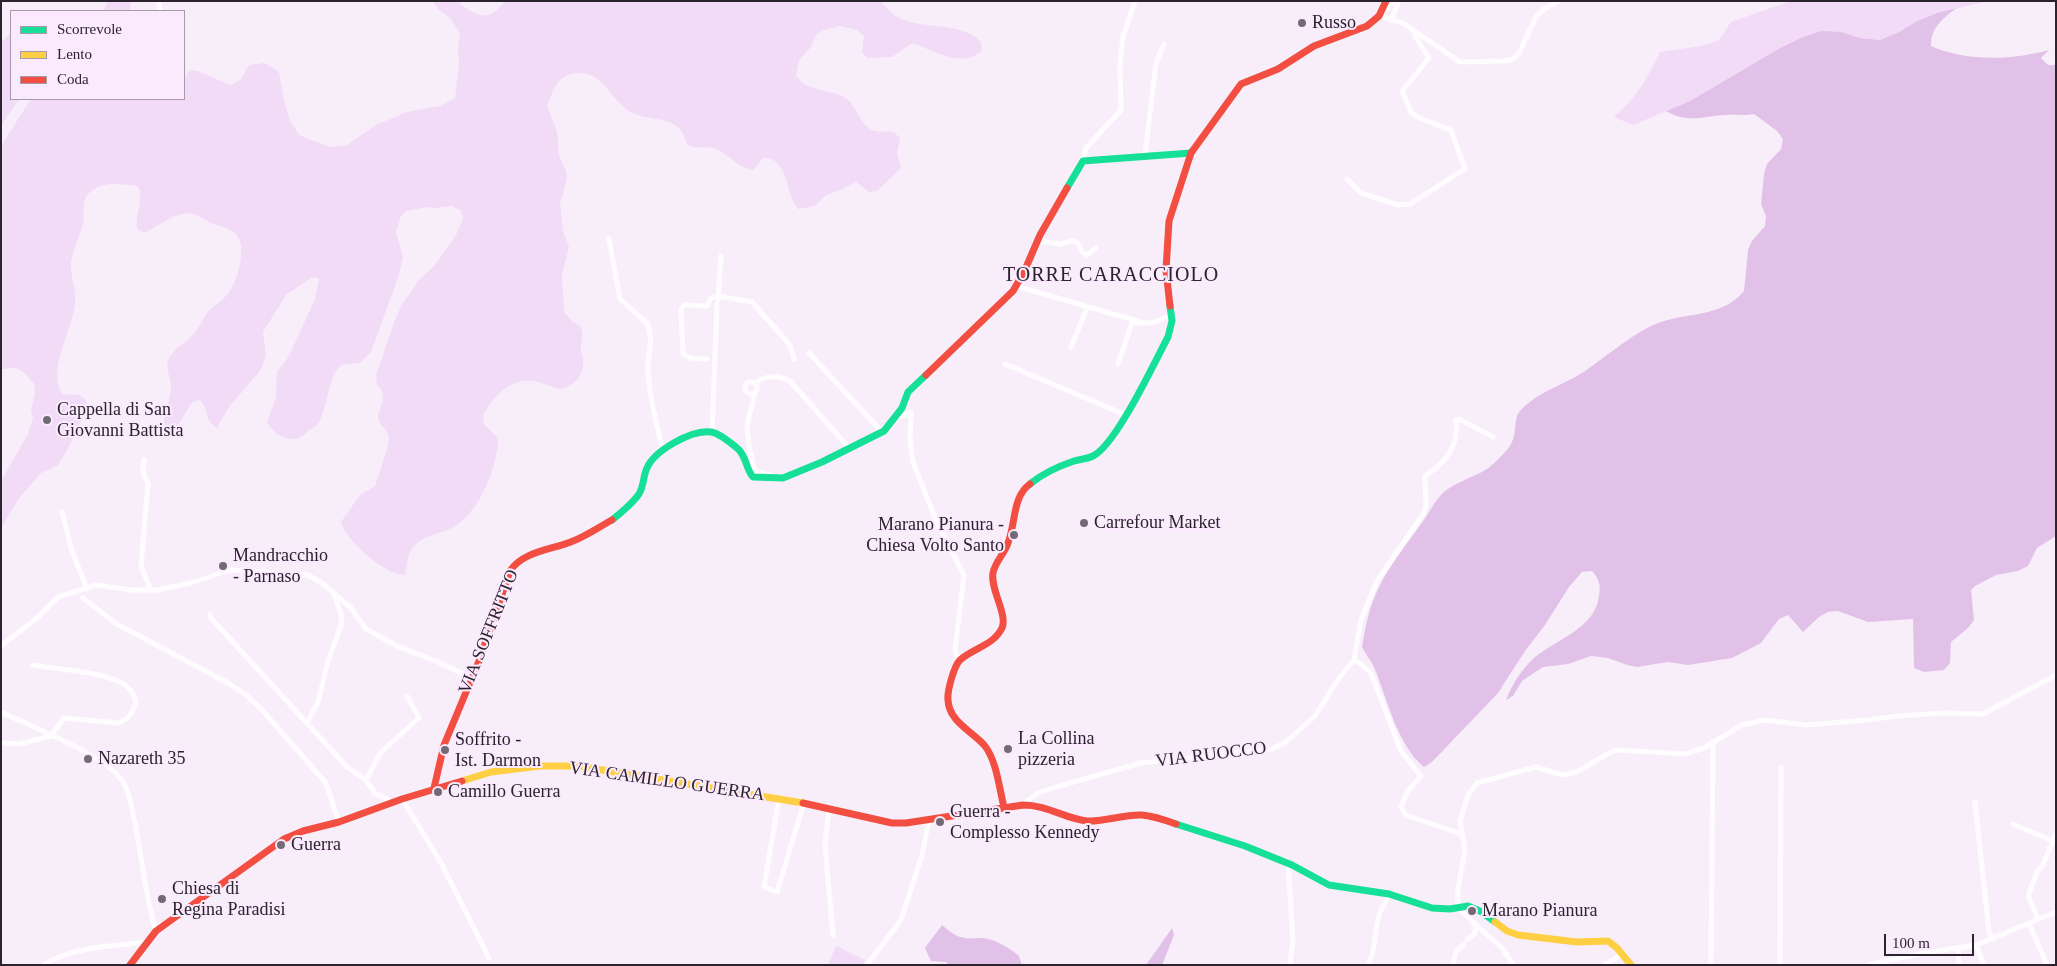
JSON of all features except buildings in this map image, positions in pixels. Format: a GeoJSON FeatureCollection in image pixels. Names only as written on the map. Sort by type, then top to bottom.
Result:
{"type":"FeatureCollection","features":[{"type":"Feature","properties":{"kind":"street"},"geometry":{"type":"LineString","coordinates":[[721,256],[712,432],[742,453],[746,459],[748,471],[753,477],[771,479],[794,474],[882,432],[902,408],[908,392],[1013,291],[1037,241],[1083,161],[1086,148],[1122,110],[1120,62],[1123,37],[1135,1]]}},
{"type":"Feature","properties":{"kind":"street"},"geometry":{"type":"LineString","coordinates":[[1380,14],[1386,1]]}},
{"type":"Feature","properties":{"kind":"street"},"geometry":{"type":"LineString","coordinates":[[959,661],[987,645],[1002,628],[1004,620],[992,582],[993,572],[1008,544],[1018,499],[1023,489],[1037,478],[1098,454],[1117,431],[1168,337],[1171,327],[1166,262],[1169,221],[1191,153],[1241,84],[1278,69],[1314,46],[1367,26],[1387,9],[1393,1]]}},
{"type":"Feature","properties":{"kind":"street"},"geometry":{"type":"LineString","coordinates":[[1391,21],[1399,1]]}},
{"type":"Feature","properties":{"kind":"street"},"geometry":{"type":"LineString","coordinates":[[1380,14],[1391,21],[1403,23],[1460,62],[1513,59],[1519,53],[1536,17],[1544,9],[1558,1]]}},
{"type":"Feature","properties":{"kind":"street"},"geometry":{"type":"LineString","coordinates":[[1347,179],[1361,193],[1398,205],[1410,204],[1465,170],[1450,130],[1417,117],[1412,112],[1402,90],[1429,58],[1414,36],[1416,31]]}},
{"type":"Feature","properties":{"kind":"street"},"geometry":{"type":"LineString","coordinates":[[1145,155],[1156,63],[1164,44]]}},
{"type":"Feature","properties":{"kind":"street"},"geometry":{"type":"LineString","coordinates":[[1083,161],[1109,157],[1191,153]]}},
{"type":"Feature","properties":{"kind":"street"},"geometry":{"type":"LineString","coordinates":[[609,239],[620,299],[647,323],[650,328],[651,344],[647,367],[648,379],[661,443],[664,449]]}},
{"type":"Feature","properties":{"kind":"street"},"geometry":{"type":"LineString","coordinates":[[1037,241],[1060,244],[1073,241],[1078,243],[1082,252],[1087,255],[1096,248]]}},
{"type":"Feature","properties":{"kind":"street"},"geometry":{"type":"LineString","coordinates":[[1016,286],[1141,322],[1152,323],[1171,315]]}},
{"type":"Feature","properties":{"kind":"street"},"geometry":{"type":"LineString","coordinates":[[707,359],[691,358],[683,354],[680,310],[684,305],[707,306],[711,298],[752,302],[790,344],[794,359]]}},
{"type":"Feature","properties":{"kind":"street"},"geometry":{"type":"LineString","coordinates":[[1071,347],[1087,308]]}},
{"type":"Feature","properties":{"kind":"street"},"geometry":{"type":"LineString","coordinates":[[1118,364],[1132,323],[1141,322]]}},
{"type":"Feature","properties":{"kind":"street"},"geometry":{"type":"LineString","coordinates":[[809,353],[882,432]]}},
{"type":"Feature","properties":{"kind":"street"},"geometry":{"type":"LineString","coordinates":[[1005,364],[1126,415]]}},
{"type":"Feature","properties":{"kind":"street"},"geometry":{"type":"LineString","coordinates":[[756,383],[760,379],[769,377],[787,379],[849,448]]}},
{"type":"Feature","properties":{"kind":"street"},"geometry":{"type":"LineString","coordinates":[[755,393],[747,393],[745,387],[750,381],[756,383]]}},
{"type":"Feature","properties":{"kind":"street"},"geometry":{"type":"LineString","coordinates":[[756,383],[757,389],[748,425],[749,446],[754,468],[758,472],[770,475],[771,479]]}},
{"type":"Feature","properties":{"kind":"street"},"geometry":{"type":"LineString","coordinates":[[893,420],[911,412],[910,441],[913,462],[937,523],[964,575],[955,650],[959,661],[948,695],[950,713],[988,751],[1004,807]]}},
{"type":"Feature","properties":{"kind":"street","name":"VIA RUOCCO"},"geometry":{"type":"LineString","coordinates":[[1022,805],[1038,793],[1141,763],[1272,749],[1286,742],[1315,716],[1339,678],[1354,660],[1361,620],[1377,581],[1423,514],[1426,507],[1425,476],[1438,467],[1451,454],[1457,429],[1456,420],[1459,419],[1493,437]]}},
{"type":"Feature","properties":{"kind":"street","name":"VIA SOFFRITTO"},"geometry":{"type":"LineString","coordinates":[[434,788],[444,745],[484,647],[510,571],[516,562],[574,540],[612,520],[632,503],[641,491],[647,468],[664,449],[694,432],[712,432]]}},
{"type":"Feature","properties":{"kind":"street"},"geometry":{"type":"LineString","coordinates":[[144,460],[143,472],[148,482],[141,566],[151,590]]}},
{"type":"Feature","properties":{"kind":"street"},"geometry":{"type":"LineString","coordinates":[[62,512],[72,551],[87,589]]}},
{"type":"Feature","properties":{"kind":"street"},"geometry":{"type":"LineString","coordinates":[[1,646],[37,618],[58,597],[96,585],[151,590],[192,583],[230,570],[308,575],[322,583],[351,608],[366,629],[396,646],[438,662],[471,678]]}},
{"type":"Feature","properties":{"kind":"street"},"geometry":{"type":"LineString","coordinates":[[307,723],[318,702],[328,661],[342,623],[341,614],[332,592]]}},
{"type":"Feature","properties":{"kind":"street"},"geometry":{"type":"LineString","coordinates":[[83,598],[115,623],[228,683],[246,695],[262,710],[326,783],[339,822]]}},
{"type":"Feature","properties":{"kind":"street"},"geometry":{"type":"LineString","coordinates":[[210,614],[211,618],[242,653],[347,767],[366,780],[375,793],[393,802]]}},
{"type":"Feature","properties":{"kind":"street"},"geometry":{"type":"LineString","coordinates":[[1354,660],[1362,664],[1371,673],[1401,750],[1421,776],[1407,792],[1401,807],[1406,815],[1461,834]]}},
{"type":"Feature","properties":{"kind":"street"},"geometry":{"type":"LineString","coordinates":[[1,743],[19,744],[51,736],[64,718],[118,723],[124,721],[132,714],[136,701],[130,689],[114,679],[33,665]]}},
{"type":"Feature","properties":{"kind":"street"},"geometry":{"type":"LineString","coordinates":[[1513,965],[1503,949],[1458,908],[1458,889],[1465,849],[1460,821],[1468,795],[1477,783],[1536,768],[1562,775],[1577,772],[1611,752],[1618,750],[1685,754],[1704,748],[1742,724],[1765,720],[1806,725],[1943,713],[1983,714],[2056,675]]}},
{"type":"Feature","properties":{"kind":"street"},"geometry":{"type":"LineString","coordinates":[[366,780],[381,752],[419,718],[407,696]]}},
{"type":"Feature","properties":{"kind":"street"},"geometry":{"type":"LineString","coordinates":[[1,712],[102,760],[123,781],[141,846],[150,912],[156,931]]}},
{"type":"Feature","properties":{"kind":"street"},"geometry":{"type":"LineString","coordinates":[[1711,965],[1713,742]]}},
{"type":"Feature","properties":{"kind":"street","name":"VIA CAMILLO GUERRA"},"geometry":{"type":"LineString","coordinates":[[130,965],[156,931],[284,839],[303,830],[339,822],[434,788],[449,786],[491,772],[540,766],[578,766],[779,798],[891,822],[906,823],[1022,805],[1038,805],[1076,819],[1090,821],[1141,815],[1155,817],[1237,843],[1288,863],[1329,885],[1388,894],[1432,908],[1468,906],[1480,911],[1506,930],[1518,935],[1577,942],[1608,941],[1631,965]]}},
{"type":"Feature","properties":{"kind":"street"},"geometry":{"type":"LineString","coordinates":[[1780,965],[1781,768]]}},
{"type":"Feature","properties":{"kind":"street"},"geometry":{"type":"LineString","coordinates":[[779,798],[764,887],[777,892],[804,803]]}},
{"type":"Feature","properties":{"kind":"street"},"geometry":{"type":"LineString","coordinates":[[402,799],[440,861],[489,958]]}},
{"type":"Feature","properties":{"kind":"street"},"geometry":{"type":"LineString","coordinates":[[1975,802],[1989,932],[1992,939]]}},
{"type":"Feature","properties":{"kind":"street"},"geometry":{"type":"LineString","coordinates":[[829,809],[825,845],[833,935]]}},
{"type":"Feature","properties":{"kind":"street"},"geometry":{"type":"LineString","coordinates":[[867,965],[902,920],[922,855],[929,820]]}},
{"type":"Feature","properties":{"kind":"street"},"geometry":{"type":"LineString","coordinates":[[2013,824],[2053,841]]}},
{"type":"Feature","properties":{"kind":"street"},"geometry":{"type":"LineString","coordinates":[[2038,919],[2028,893],[2037,872],[2043,865],[2056,834]]}},
{"type":"Feature","properties":{"kind":"street"},"geometry":{"type":"LineString","coordinates":[[1288,863],[1293,940],[1290,965]]}},
{"type":"Feature","properties":{"kind":"street"},"geometry":{"type":"LineString","coordinates":[[1368,965],[1374,952],[1378,916],[1386,903],[1388,894]]}},
{"type":"Feature","properties":{"kind":"street"},"geometry":{"type":"LineString","coordinates":[[1868,965],[1976,945],[2056,912]]}},
{"type":"Feature","properties":{"kind":"street"},"geometry":{"type":"LineString","coordinates":[[1467,940],[1475,933],[1476,928],[1472,919]]}},
{"type":"Feature","properties":{"kind":"street"},"geometry":{"type":"LineString","coordinates":[[2029,923],[2047,965]]}},
{"type":"Feature","properties":{"kind":"street"},"geometry":{"type":"LineString","coordinates":[[44,965],[56,957],[72,952],[148,942]]}},
{"type":"Feature","properties":{"kind":"street"},"geometry":{"type":"LineString","coordinates":[[1453,965],[1454,954],[1464,945]]}},
{"type":"Feature","properties":{"kind":"street"},"geometry":{"type":"LineString","coordinates":[[1976,945],[1984,965]]}},
{"type":"Feature","properties":{"kind":"street"},"geometry":{"type":"LineString","coordinates":[[1958,948],[1959,965]]}},
{"type":"Feature","properties":{"kind":"street"},"geometry":{"type":"LineString","coordinates":[[1605,965],[1622,954]]}},
{"type":"Feature","properties":{"kind":"shaded area"},"geometry":{"type":"Polygon","coordinates":[[[108,1],[130,1],[131,10],[101,10],[104,9],[108,1]]]}},
{"type":"Feature","properties":{"kind":"shaded area"},"geometry":{"type":"Polygon","coordinates":[[[433,1],[458,1],[477,14],[487,15],[494,12],[506,1],[880,1],[900,19],[964,31],[981,42],[982,50],[975,56],[957,58],[939,54],[912,43],[892,57],[868,58],[862,53],[864,36],[857,30],[840,26],[817,34],[810,48],[799,60],[796,76],[808,86],[835,93],[848,100],[868,128],[896,134],[900,138],[897,154],[901,168],[877,191],[869,192],[856,182],[826,195],[815,206],[798,209],[782,169],[778,163],[771,159],[763,158],[753,170],[739,164],[723,152],[687,145],[684,135],[674,124],[644,117],[627,110],[596,78],[588,74],[578,73],[565,76],[554,89],[547,107],[557,131],[559,156],[566,171],[567,179],[560,204],[563,231],[569,247],[562,275],[564,312],[573,322],[580,326],[583,369],[575,381],[561,389],[535,381],[518,382],[504,389],[492,401],[483,415],[484,424],[498,438],[497,450],[484,490],[460,523],[424,539],[413,547],[409,555],[405,575],[397,574],[387,569],[367,556],[350,538],[341,522],[360,495],[375,486],[388,446],[389,437],[386,430],[380,424],[378,416],[383,399],[382,391],[377,385],[376,376],[393,325],[402,304],[419,280],[435,265],[456,235],[463,219],[461,211],[452,206],[427,207],[407,211],[401,216],[396,232],[403,257],[399,275],[371,352],[360,363],[345,364],[338,368],[332,378],[322,416],[318,423],[298,438],[293,439],[278,434],[267,422],[276,397],[277,372],[287,359],[315,299],[319,278],[311,278],[286,295],[263,332],[266,356],[260,371],[229,407],[217,428],[208,419],[205,408],[200,400],[192,402],[179,424],[171,428],[164,424],[171,392],[167,365],[169,358],[176,349],[194,334],[210,309],[229,293],[239,266],[241,244],[237,236],[230,230],[196,215],[189,214],[176,216],[144,233],[137,229],[140,202],[138,186],[111,184],[99,187],[88,194],[84,204],[83,224],[71,264],[75,305],[57,373],[58,384],[62,394],[79,395],[86,400],[87,408],[70,445],[58,465],[41,473],[20,497],[1,528],[1,481],[28,434],[33,418],[31,410],[35,393],[34,384],[24,372],[16,368],[1,369],[1,146],[30,100],[185,100],[185,77],[190,70],[198,71],[230,85],[240,80],[249,65],[265,63],[279,72],[285,105],[290,120],[299,135],[330,147],[347,145],[376,125],[407,112],[440,106],[455,98],[460,33],[451,19],[438,9],[433,1]]]}},
{"type":"Feature","properties":{"kind":"shaded area"},"geometry":{"type":"Polygon","coordinates":[[[1791,1],[1989,1],[1937,13],[1880,40],[1860,38],[1841,32],[1801,38],[1780,48],[1690,101],[1633,125],[1614,117],[1641,87],[1660,52],[1700,46],[1718,41],[1731,22],[1791,1]]]}},
{"type":"Feature","properties":{"kind":"shaded area"},"geometry":{"type":"Polygon","coordinates":[[[1957,8],[1943,19],[1936,28],[1933,33],[1931,46],[1959,55],[1990,58],[2020,56],[2049,50],[2041,58],[2048,65],[2056,65],[2056,536],[2037,548],[2028,566],[2018,571],[1996,575],[1971,590],[1974,620],[1968,628],[1951,642],[1950,663],[1944,670],[1924,672],[1914,668],[1913,619],[1868,622],[1838,611],[1828,612],[1819,617],[1803,632],[1788,615],[1779,619],[1761,643],[1732,658],[1688,665],[1668,662],[1637,667],[1608,658],[1591,656],[1568,664],[1543,667],[1522,681],[1513,696],[1506,700],[1514,683],[1530,662],[1582,625],[1596,607],[1600,592],[1598,580],[1592,571],[1582,572],[1569,587],[1498,693],[1432,762],[1424,767],[1415,758],[1400,734],[1374,667],[1362,647],[1373,602],[1385,576],[1397,557],[1444,492],[1487,469],[1506,451],[1513,440],[1516,418],[1528,403],[1585,371],[1651,326],[1663,321],[1724,307],[1744,291],[1748,250],[1752,241],[1765,226],[1766,216],[1761,204],[1764,174],[1767,164],[1781,149],[1783,139],[1777,131],[1754,114],[1689,118],[1666,111],[1690,101],[1780,48],[1801,38],[1821,31],[1841,32],[1860,38],[1880,40],[1899,32],[1917,21],[1957,8]]]}},
{"type":"Feature","properties":{"kind":"shaded area"},"geometry":{"type":"Polygon","coordinates":[[[10,33],[10,100],[18,100],[1,126],[1,43],[10,33]]]}},
{"type":"Feature","properties":{"kind":"shaded area"},"geometry":{"type":"Polygon","coordinates":[[[942,925],[950,932],[963,938],[980,938],[995,941],[1019,956],[1022,965],[949,965],[946,962],[931,961],[925,948],[942,925]]]}},
{"type":"Feature","properties":{"kind":"shaded area"},"geometry":{"type":"Polygon","coordinates":[[[1172,928],[1174,935],[1162,965],[1146,965],[1172,928]]]}},
{"type":"Feature","properties":{"kind":"shaded area"},"geometry":{"type":"Polygon","coordinates":[[[836,946],[865,960],[862,965],[828,965],[836,946]]]}},
{"type":"Feature","properties":{"kind":"traffic: fast"},"geometry":{"type":"LineString","coordinates":[[1067,188],[1083,161],[1191,153]]}},
{"type":"Feature","properties":{"kind":"traffic: fast"},"geometry":{"type":"LineString","coordinates":[[1030,484],[1057,468],[1093,456],[1102,449],[1134,402],[1168,337],[1172,321],[1170,306]]}},
{"type":"Feature","properties":{"kind":"traffic: fast"},"geometry":{"type":"LineString","coordinates":[[612,520],[630,505],[639,494],[651,461],[674,442],[694,434],[711,432],[721,436],[740,451],[753,477],[783,478],[822,462],[884,431],[902,408],[908,392],[926,375]]}},
{"type":"Feature","properties":{"kind":"traffic: fast"},"geometry":{"type":"LineString","coordinates":[[1176,824],[1245,846],[1292,865],[1329,885],[1389,894],[1432,908],[1450,909],[1468,906],[1480,911],[1495,922]]}},
{"type":"Feature","properties":{"kind":"traffic: slow"},"geometry":{"type":"LineString","coordinates":[[462,781],[491,772],[540,766],[578,766],[803,803]]}},
{"type":"Feature","properties":{"kind":"traffic: slow"},"geometry":{"type":"LineString","coordinates":[[1495,922],[1507,931],[1518,935],[1577,942],[1608,941],[1617,948],[1631,965]]}},
{"type":"Feature","properties":{"kind":"traffic: jam"},"geometry":{"type":"LineString","coordinates":[[1170,306],[1166,270],[1169,221],[1191,153],[1241,84],[1278,69],[1314,46],[1367,26],[1379,16],[1386,1]]}},
{"type":"Feature","properties":{"kind":"traffic: jam"},"geometry":{"type":"LineString","coordinates":[[926,375],[1013,291],[1024,272],[1040,235],[1067,188]]}},
{"type":"Feature","properties":{"kind":"traffic: jam"},"geometry":{"type":"LineString","coordinates":[[1004,807],[995,767],[989,752],[952,714],[949,708],[948,696],[953,673],[960,660],[988,643],[1002,628],[1003,616],[994,587],[993,573],[1011,535],[1017,503],[1024,489],[1030,484]]}},
{"type":"Feature","properties":{"kind":"traffic: jam"},"geometry":{"type":"LineString","coordinates":[[434,788],[444,745],[479,661],[510,571],[522,559],[578,539],[612,520]]}},
{"type":"Feature","properties":{"kind":"traffic: jam"},"geometry":{"type":"LineString","coordinates":[[130,965],[156,931],[284,839],[303,831],[339,822],[402,799],[462,781]]}},
{"type":"Feature","properties":{"kind":"traffic: jam"},"geometry":{"type":"LineString","coordinates":[[803,803],[892,823],[906,823],[1023,805],[1040,807],[1087,821],[1142,815],[1176,824]]}},
{"type":"Feature","properties":{"kind":"place","name":"Russo"},"geometry":{"type":"Point","coordinates":[1302,23]}},
{"type":"Feature","properties":{"kind":"place","name":"Cappella di San Giovanni Battista"},"geometry":{"type":"Point","coordinates":[47,420]}},
{"type":"Feature","properties":{"kind":"place","name":"Carrefour Market"},"geometry":{"type":"Point","coordinates":[1084,523]}},
{"type":"Feature","properties":{"kind":"place","name":"Marano Pianura - Chiesa Volto Santo"},"geometry":{"type":"Point","coordinates":[1014,535]}},
{"type":"Feature","properties":{"kind":"place","name":"Mandracchio - Parnaso"},"geometry":{"type":"Point","coordinates":[223,566]}},
{"type":"Feature","properties":{"kind":"place","name":"La Collina pizzeria"},"geometry":{"type":"Point","coordinates":[1008,749]}},
{"type":"Feature","properties":{"kind":"place","name":"Soffrito - Ist. Darmon"},"geometry":{"type":"Point","coordinates":[445,750]}},
{"type":"Feature","properties":{"kind":"place","name":"Nazareth 35"},"geometry":{"type":"Point","coordinates":[88,759]}},
{"type":"Feature","properties":{"kind":"place","name":"Camillo Guerra"},"geometry":{"type":"Point","coordinates":[438,792]}},
{"type":"Feature","properties":{"kind":"place","name":"Guerra - Complesso Kennedy"},"geometry":{"type":"Point","coordinates":[940,822]}},
{"type":"Feature","properties":{"kind":"place","name":"Guerra"},"geometry":{"type":"Point","coordinates":[281,845]}},
{"type":"Feature","properties":{"kind":"place","name":"Chiesa di Regina Paradisi"},"geometry":{"type":"Point","coordinates":[162,899]}},
{"type":"Feature","properties":{"kind":"place","name":"Marano Pianura"},"geometry":{"type":"Point","coordinates":[1472,911]}},
{"type":"Feature","properties":{"kind":"district","name":"TORRE CARACCIOLO"},"geometry":{"type":"Point","coordinates":[1111,276]}}]}
